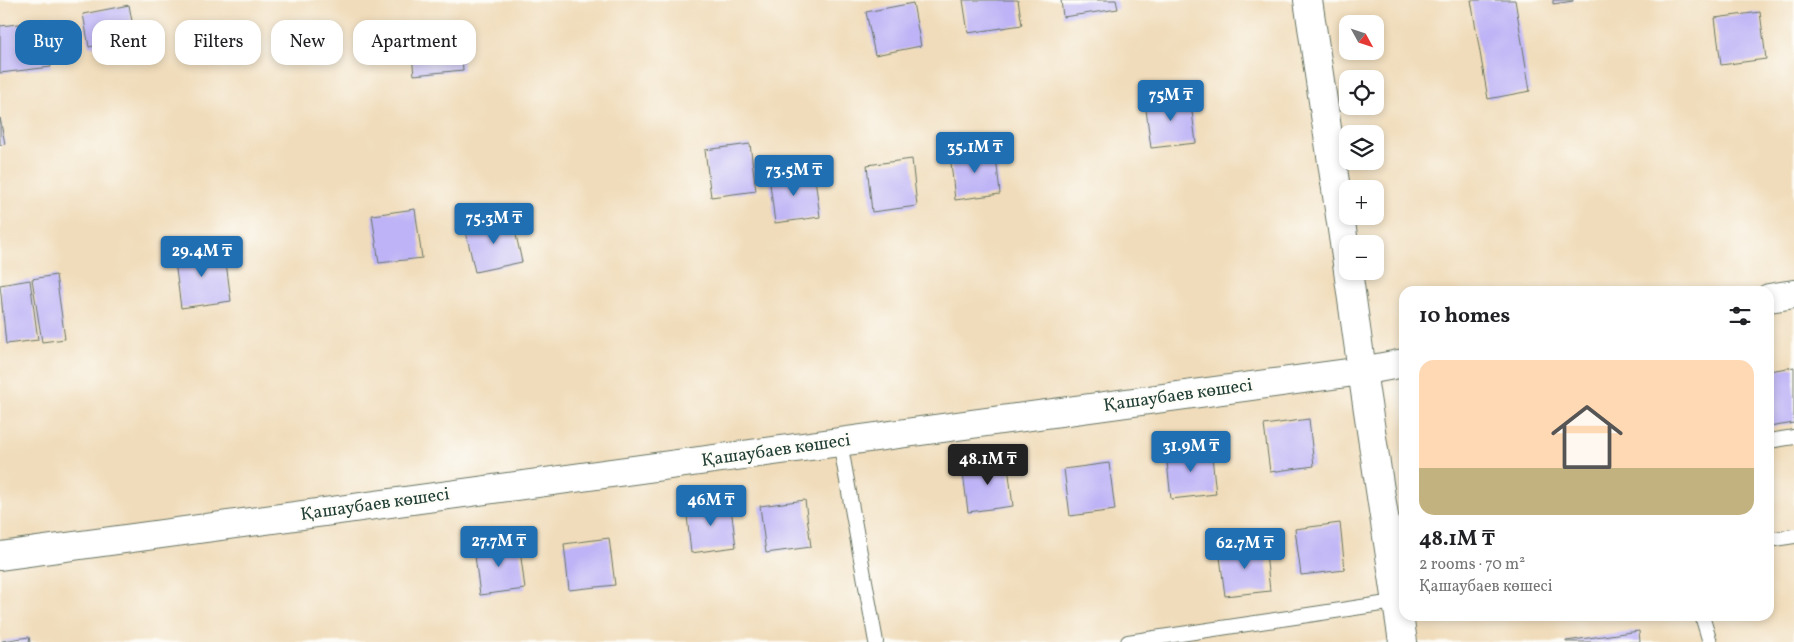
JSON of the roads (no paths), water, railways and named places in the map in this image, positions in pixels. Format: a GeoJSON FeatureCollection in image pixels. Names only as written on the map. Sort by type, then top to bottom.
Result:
{"type":"FeatureCollection","features":[{"type":"Feature","properties":{"kind":"street"},"geometry":{"type":"LineString","coordinates":[[1308,0],[1343,235]]}},
{"type":"Feature","properties":{"kind":"street"},"geometry":{"type":"LineString","coordinates":[[1349,280],[1362,371],[1399,595]]}},
{"type":"Feature","properties":{"kind":"street"},"geometry":{"type":"LineString","coordinates":[[1774,297],[1794,294]]}},
{"type":"Feature","properties":{"kind":"street","name":"Қашаубаев көшесі"},"geometry":{"type":"LineString","coordinates":[[0,556],[1362,371],[1399,364]]}},
{"type":"Feature","properties":{"kind":"street"},"geometry":{"type":"LineString","coordinates":[[1401,621],[1403,642]]}},
{"type":"Feature","properties":{"kind":"lane"},"geometry":{"type":"LineString","coordinates":[[1774,440],[1794,437]]}},
{"type":"Feature","properties":{"kind":"lane"},"geometry":{"type":"LineString","coordinates":[[840,442],[876,642]]}},
{"type":"Feature","properties":{"kind":"lane"},"geometry":{"type":"LineString","coordinates":[[1774,539],[1794,536]]}},
{"type":"Feature","properties":{"kind":"lane"},"geometry":{"type":"LineString","coordinates":[[1128,642],[1399,601]]}},
{"type":"Feature","properties":{"kind":"lane"},"geometry":{"type":"LineString","coordinates":[[1704,621],[1710,642]]}}]}
